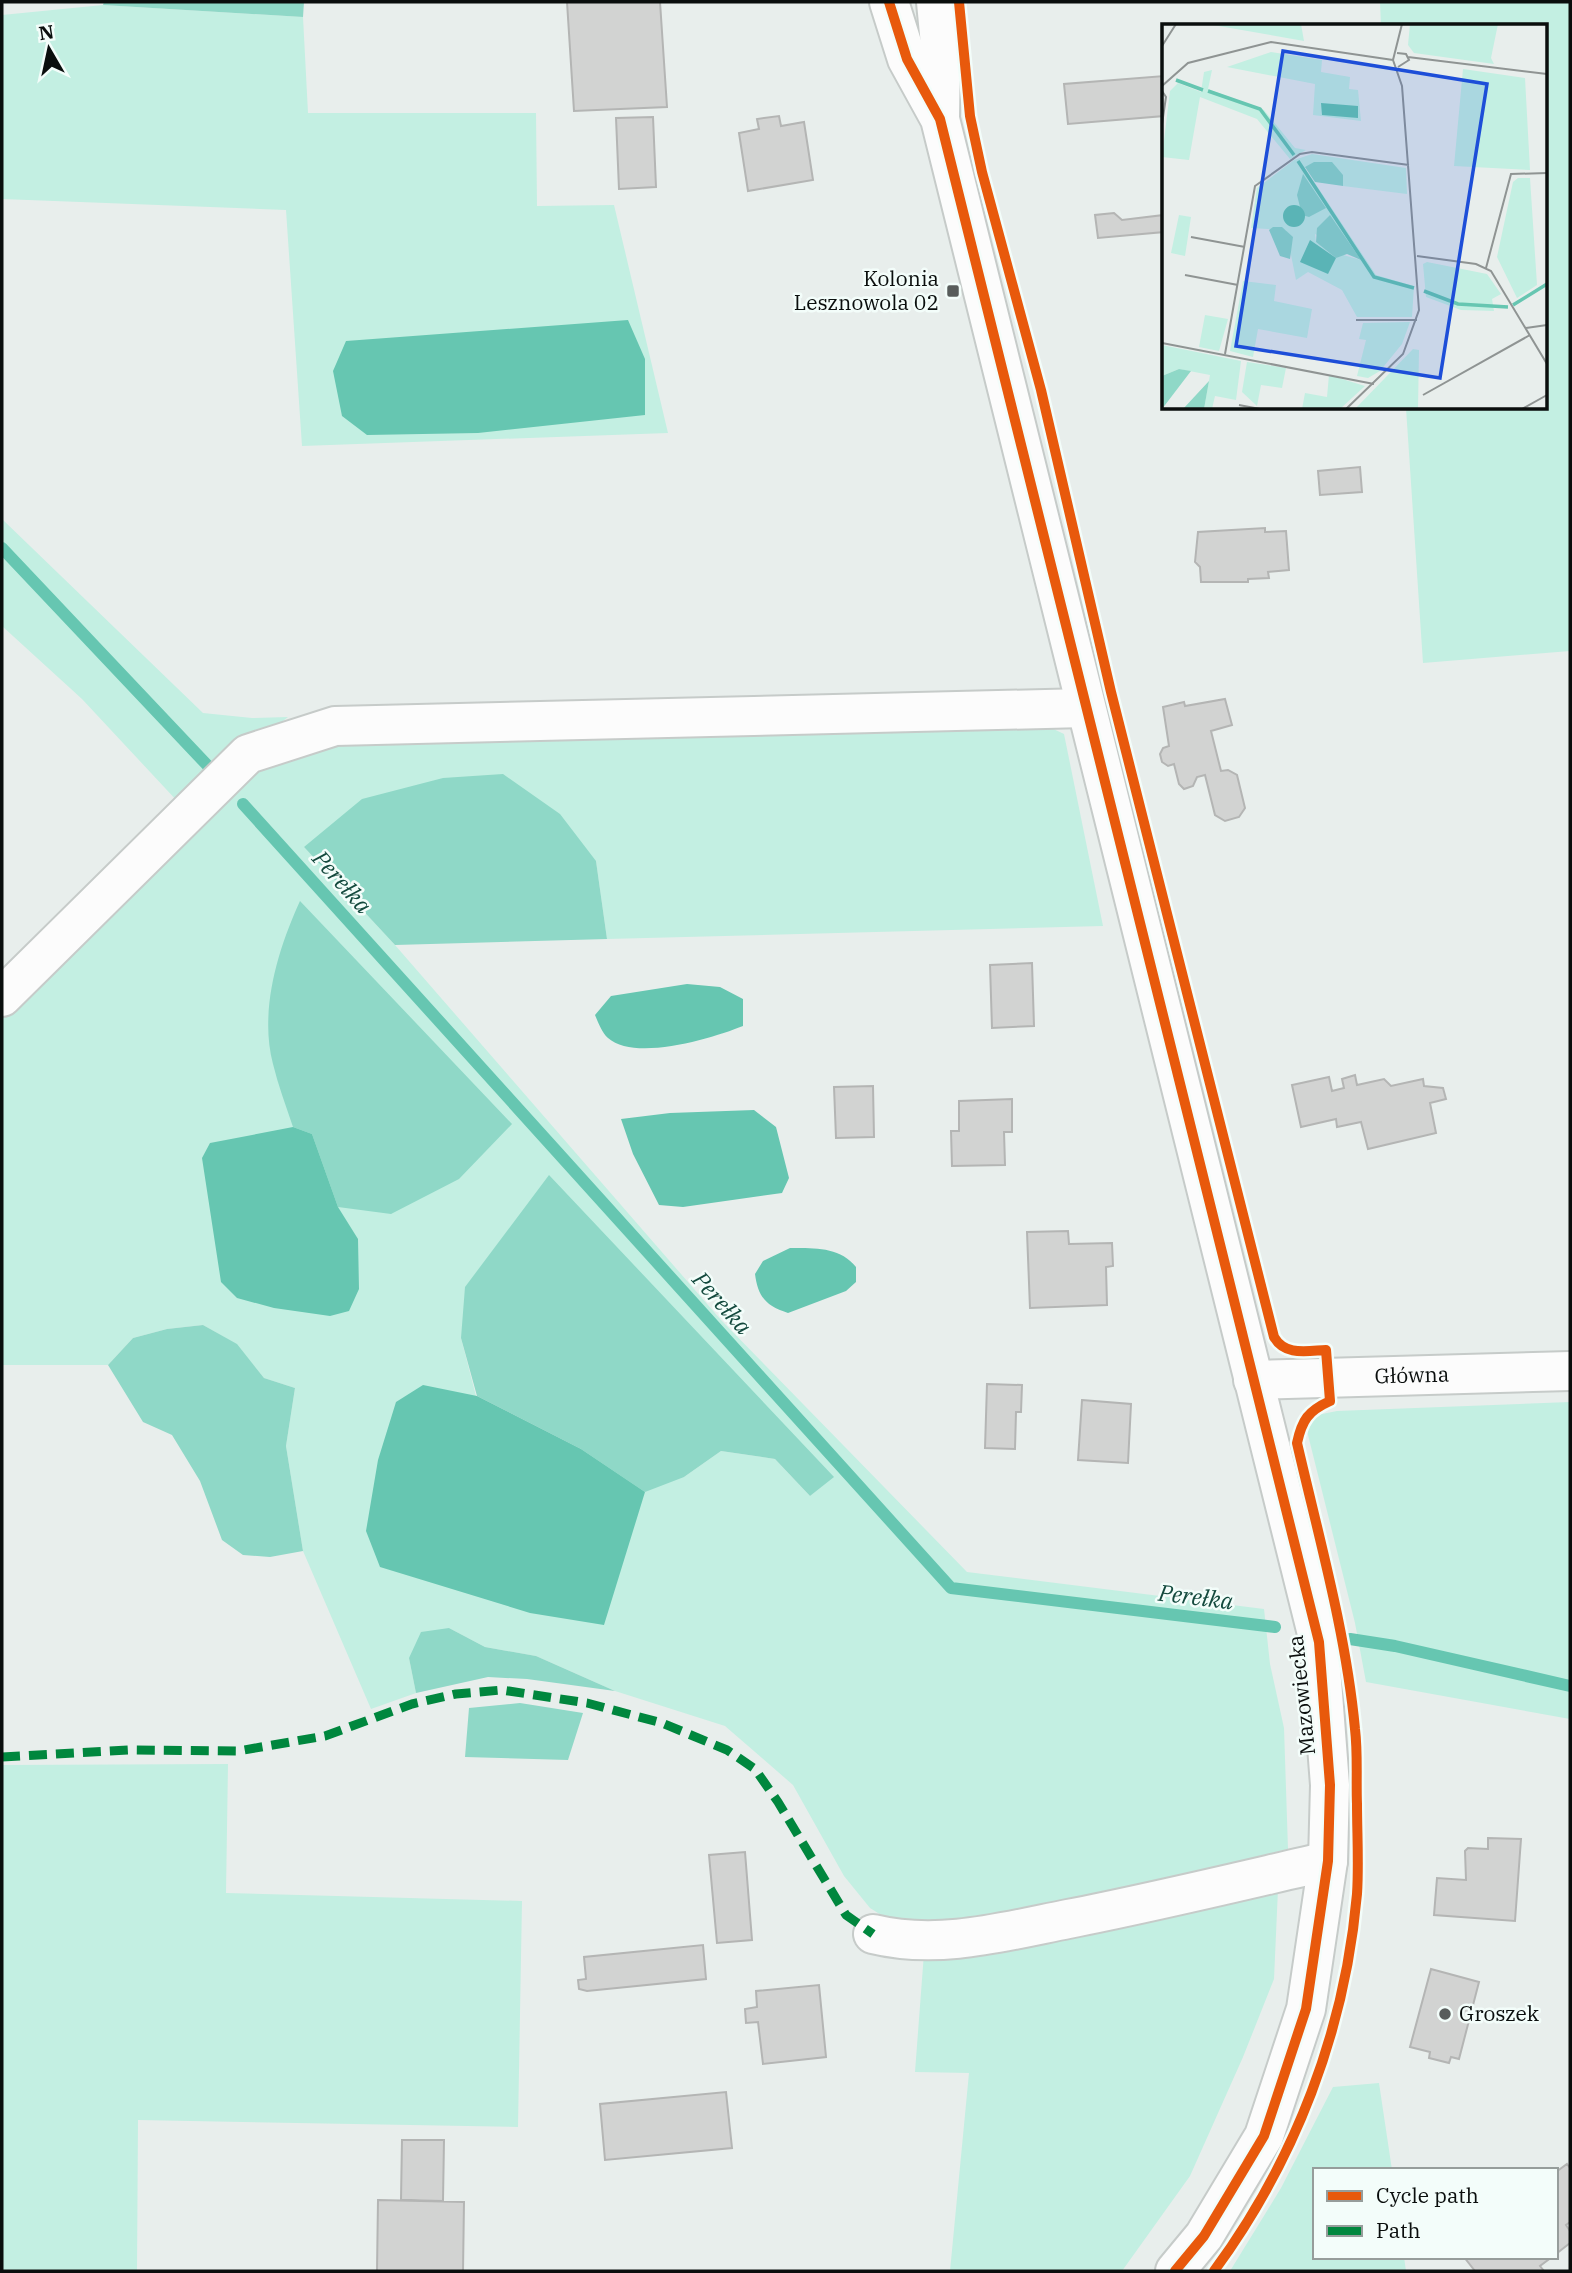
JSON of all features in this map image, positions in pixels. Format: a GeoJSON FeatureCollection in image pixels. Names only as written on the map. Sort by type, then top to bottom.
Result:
{"type":"FeatureCollection","features":[{"type":"Feature","properties":{"kind":"street","name":"Mazowiecka"},"geometry":{"type":"LineString","coordinates":[[889,2],[907,59],[940,119]]}},
{"type":"Feature","properties":{"kind":"street","name":"Mazowiecka"},"geometry":{"type":"LineString","coordinates":[[936,2],[941,55],[940,119],[1319,1642],[1330,1785],[1328,1861],[1306,2009],[1265,2136],[1204,2236],[1175,2271]]}},
{"type":"Feature","properties":{"kind":"street"},"geometry":{"type":"LineString","coordinates":[[2,997],[248,754],[335,726],[1085,708]]}},
{"type":"Feature","properties":{"kind":"street","name":"Główna"},"geometry":{"type":"LineString","coordinates":[[1254,1380],[1570,1371]]}},
{"type":"Feature","properties":{"kind":"street"},"geometry":{"type":"LineString","coordinates":[[873,1934],[894,1940],[965,1940],[1147,1903],[1328,1861]]}},
{"type":"Feature","properties":{"kind":"shaded area"},"geometry":{"type":"Polygon","coordinates":[[[104,2],[304,2],[303,17],[103,5],[104,2]]]}},
{"type":"Feature","properties":{"kind":"shaded area"},"geometry":{"type":"Polygon","coordinates":[[[1380,2],[1570,2],[1570,651],[1423,663],[1406,410],[1548,410],[1548,24],[1381,24],[1380,2]]]}},
{"type":"Feature","properties":{"kind":"shaded area"},"geometry":{"type":"Polygon","coordinates":[[[103,5],[303,17],[308,113],[536,113],[537,206],[614,205],[668,433],[302,446],[286,210],[2,199],[2,15],[103,5]]]}},
{"type":"Feature","properties":{"kind":"shaded area"},"geometry":{"type":"Polygon","coordinates":[[[628,320],[645,359],[645,415],[478,433],[367,435],[342,416],[333,371],[346,341],[628,320]]]}},
{"type":"Feature","properties":{"kind":"shaded area"},"geometry":{"type":"Polygon","coordinates":[[[2,519],[203,713],[252,718],[288,717],[179,803],[82,699],[2,626],[2,519]]]}},
{"type":"Feature","properties":{"kind":"shaded area"},"geometry":{"type":"Polygon","coordinates":[[[1045,725],[1064,734],[1103,926],[607,939],[596,861],[304,847],[395,945],[721,1320],[967,1572],[1264,1609],[1270,1664],[1284,1728],[1288,1849],[967,1928],[894,1923],[870,1908],[844,1876],[793,1785],[725,1726],[615,1691],[536,1656],[485,1647],[449,1628],[409,1658],[416,1693],[371,1709],[303,1551],[286,1446],[295,1388],[264,1378],[236,1344],[203,1325],[167,1329],[133,1338],[108,1365],[2,1365],[2,1013],[241,777],[337,737],[1045,725]],[[461,1338],[476,1396],[581,1449],[684,1477],[721,1451],[775,1459],[810,1496],[833,1477],[461,1338]]]}},
{"type":"Feature","properties":{"kind":"shaded area"},"geometry":{"type":"Polygon","coordinates":[[[503,774],[560,814],[596,861],[607,939],[395,945],[304,847],[362,799],[443,778],[503,774]]]}},
{"type":"Feature","properties":{"kind":"shaded area"},"geometry":{"type":"Polygon","coordinates":[[[300,901],[512,1124],[459,1179],[391,1214],[338,1207],[312,1134],[293,1127],[277,1080],[269,1044],[270,1002],[278,960],[300,901]]]}},
{"type":"Feature","properties":{"kind":"shaded area"},"geometry":{"type":"Polygon","coordinates":[[[687,984],[720,987],[743,999],[743,1026],[674,1046],[636,1048],[620,1045],[608,1038],[595,1015],[611,996],[687,984]]]}},
{"type":"Feature","properties":{"kind":"shaded area"},"geometry":{"type":"Polygon","coordinates":[[[754,1110],[776,1127],[789,1178],[782,1193],[683,1207],[659,1205],[633,1154],[621,1119],[670,1113],[754,1110]]]}},
{"type":"Feature","properties":{"kind":"shaded area"},"geometry":{"type":"Polygon","coordinates":[[[293,1127],[312,1134],[338,1207],[358,1239],[359,1289],[349,1311],[330,1316],[274,1308],[237,1298],[221,1282],[202,1158],[210,1143],[293,1127]]]}},
{"type":"Feature","properties":{"kind":"shaded area"},"geometry":{"type":"Polygon","coordinates":[[[549,1175],[834,1477],[810,1496],[775,1459],[721,1451],[684,1477],[645,1492],[581,1449],[477,1396],[461,1338],[465,1287],[549,1175]]]}},
{"type":"Feature","properties":{"kind":"shaded area"},"geometry":{"type":"Polygon","coordinates":[[[790,1248],[835,1252],[850,1260],[856,1267],[856,1282],[846,1291],[788,1313],[774,1307],[761,1295],[755,1274],[763,1261],[790,1248]]]}},
{"type":"Feature","properties":{"kind":"shaded area"},"geometry":{"type":"Polygon","coordinates":[[[203,1325],[237,1344],[264,1378],[295,1388],[286,1446],[303,1551],[270,1557],[243,1555],[222,1540],[200,1481],[172,1435],[143,1422],[108,1365],[133,1338],[167,1329],[203,1325]]]}},
{"type":"Feature","properties":{"kind":"shaded area"},"geometry":{"type":"Polygon","coordinates":[[[423,1385],[477,1396],[581,1449],[645,1492],[604,1625],[530,1613],[380,1567],[366,1531],[378,1460],[396,1402],[423,1385]]]}},
{"type":"Feature","properties":{"kind":"shaded area"},"geometry":{"type":"Polygon","coordinates":[[[1570,1402],[1570,1719],[1366,1682],[1355,1623],[1307,1431],[1317,1415],[1337,1411],[1570,1402]]]}},
{"type":"Feature","properties":{"kind":"shaded area"},"geometry":{"type":"Polygon","coordinates":[[[449,1628],[485,1647],[536,1656],[615,1691],[527,1679],[488,1677],[416,1693],[409,1658],[421,1632],[449,1628]]]}},
{"type":"Feature","properties":{"kind":"shaded area"},"geometry":{"type":"Polygon","coordinates":[[[520,1703],[583,1713],[568,1760],[465,1757],[469,1708],[520,1703]]]}},
{"type":"Feature","properties":{"kind":"shaded area"},"geometry":{"type":"Polygon","coordinates":[[[228,1764],[226,1893],[522,1901],[518,2127],[138,2120],[137,2271],[2,2271],[2,1765],[228,1764]]]}},
{"type":"Feature","properties":{"kind":"shaded area"},"geometry":{"type":"Polygon","coordinates":[[[1278,1889],[1274,1979],[1243,2057],[1190,2176],[1122,2271],[950,2271],[969,2073],[915,2072],[924,1953],[1278,1889]]]}},
{"type":"Feature","properties":{"kind":"shaded area"},"geometry":{"type":"Polygon","coordinates":[[[1379,2083],[1392,2168],[1313,2168],[1313,2259],[1404,2259],[1406,2271],[1230,2271],[1281,2188],[1333,2087],[1379,2083]]]}},
{"type":"Feature","properties":{"kind":"building"},"geometry":{"type":"Polygon","coordinates":[[[567,2],[660,2],[667,107],[574,111],[567,2]]]}},
{"type":"Feature","properties":{"kind":"building"},"geometry":{"type":"Polygon","coordinates":[[[1162,76],[1162,116],[1068,124],[1064,84],[1162,76]]]}},
{"type":"Feature","properties":{"kind":"building"},"geometry":{"type":"Polygon","coordinates":[[[779,116],[781,126],[804,122],[813,180],[748,191],[739,133],[759,129],[757,119],[779,116]]]}},
{"type":"Feature","properties":{"kind":"building"},"geometry":{"type":"Polygon","coordinates":[[[653,117],[656,187],[619,189],[616,118],[653,117]]]}},
{"type":"Feature","properties":{"kind":"building"},"geometry":{"type":"Polygon","coordinates":[[[1114,213],[1122,220],[1162,215],[1162,232],[1098,238],[1095,215],[1114,213]]]}},
{"type":"Feature","properties":{"kind":"building"},"geometry":{"type":"Polygon","coordinates":[[[1360,467],[1362,492],[1320,495],[1318,471],[1360,467]]]}},
{"type":"Feature","properties":{"kind":"building"},"geometry":{"type":"Polygon","coordinates":[[[1265,528],[1265,532],[1286,531],[1289,570],[1268,572],[1269,578],[1248,579],[1248,582],[1201,582],[1200,567],[1195,562],[1198,532],[1265,528]]]}},
{"type":"Feature","properties":{"kind":"building"},"geometry":{"type":"Polygon","coordinates":[[[1225,699],[1232,725],[1211,731],[1221,771],[1228,770],[1237,775],[1245,808],[1239,817],[1225,821],[1215,815],[1205,775],[1197,777],[1193,786],[1184,789],[1179,784],[1174,764],[1168,766],[1162,762],[1160,754],[1163,748],[1169,746],[1163,707],[1184,702],[1185,706],[1225,699]]]}},
{"type":"Feature","properties":{"kind":"building"},"geometry":{"type":"Polygon","coordinates":[[[1032,963],[1034,1026],[992,1028],[990,965],[1032,963]]]}},
{"type":"Feature","properties":{"kind":"building"},"geometry":{"type":"Polygon","coordinates":[[[1355,1075],[1357,1085],[1384,1079],[1391,1086],[1423,1079],[1424,1086],[1443,1088],[1446,1099],[1430,1103],[1436,1133],[1368,1149],[1361,1122],[1337,1127],[1336,1119],[1301,1127],[1292,1085],[1329,1077],[1332,1091],[1344,1088],[1342,1079],[1355,1075]]]}},
{"type":"Feature","properties":{"kind":"building"},"geometry":{"type":"Polygon","coordinates":[[[873,1086],[874,1137],[836,1138],[834,1087],[873,1086]]]}},
{"type":"Feature","properties":{"kind":"building"},"geometry":{"type":"Polygon","coordinates":[[[1012,1099],[1012,1132],[1004,1132],[1005,1165],[952,1166],[951,1131],[959,1131],[959,1101],[1012,1099]]]}},
{"type":"Feature","properties":{"kind":"building"},"geometry":{"type":"Polygon","coordinates":[[[1068,1231],[1069,1244],[1112,1243],[1113,1266],[1106,1267],[1107,1305],[1030,1308],[1027,1232],[1068,1231]]]}},
{"type":"Feature","properties":{"kind":"building"},"geometry":{"type":"Polygon","coordinates":[[[987,1384],[1022,1385],[1021,1412],[1016,1412],[1015,1449],[985,1448],[987,1384]]]}},
{"type":"Feature","properties":{"kind":"building"},"geometry":{"type":"Polygon","coordinates":[[[1082,1400],[1131,1404],[1128,1463],[1078,1460],[1082,1400]]]}},
{"type":"Feature","properties":{"kind":"building"},"geometry":{"type":"Polygon","coordinates":[[[1488,1838],[1521,1839],[1515,1921],[1434,1915],[1437,1878],[1466,1880],[1465,1851],[1468,1848],[1488,1849],[1488,1838]]]}},
{"type":"Feature","properties":{"kind":"building"},"geometry":{"type":"Polygon","coordinates":[[[745,1852],[752,1940],[717,1943],[709,1855],[745,1852]]]}},
{"type":"Feature","properties":{"kind":"building"},"geometry":{"type":"Polygon","coordinates":[[[703,1945],[706,1979],[587,1991],[579,1989],[578,1980],[586,1979],[584,1957],[703,1945]]]}},
{"type":"Feature","properties":{"kind":"building","name":"Groszek"},"geometry":{"type":"Polygon","coordinates":[[[1431,1969],[1479,1982],[1459,2059],[1451,2057],[1449,2063],[1429,2058],[1430,2052],[1410,2047],[1431,1969]]]}},
{"type":"Feature","properties":{"kind":"building"},"geometry":{"type":"Polygon","coordinates":[[[819,1985],[826,2057],[763,2064],[758,2022],[746,2023],[745,2009],[757,2007],[756,1991],[819,1985]]]}},
{"type":"Feature","properties":{"kind":"building"},"geometry":{"type":"Polygon","coordinates":[[[726,2092],[732,2148],[605,2160],[600,2104],[726,2092]]]}},
{"type":"Feature","properties":{"kind":"building"},"geometry":{"type":"Polygon","coordinates":[[[402,2140],[444,2140],[443,2201],[401,2200],[402,2140]]]}},
{"type":"Feature","properties":{"kind":"building"},"geometry":{"type":"Polygon","coordinates":[[[1567,2164],[1570,2168],[1570,2222],[1566,2225],[1570,2231],[1570,2243],[1558,2252],[1558,2171],[1567,2164]]]}},
{"type":"Feature","properties":{"kind":"building"},"geometry":{"type":"Polygon","coordinates":[[[378,2200],[464,2202],[463,2271],[377,2271],[378,2200]]]}},
{"type":"Feature","properties":{"kind":"building"},"geometry":{"type":"Polygon","coordinates":[[[1466,2259],[1549,2259],[1540,2266],[1544,2271],[1475,2271],[1466,2259]]]}},
{"type":"Feature","properties":{"kind":"waterway","name":"Perełka"},"geometry":{"type":"LineString","coordinates":[[2,548],[209,767]]}},
{"type":"Feature","properties":{"kind":"waterway","name":"Perełka"},"geometry":{"type":"LineString","coordinates":[[243,804],[951,1588],[1275,1627]]}},
{"type":"Feature","properties":{"kind":"waterway","name":"Perełka"},"geometry":{"type":"LineString","coordinates":[[1350,1639],[1395,1646],[1570,1686]]}},
{"type":"Feature","properties":{"kind":"marked path"},"geometry":{"type":"LineString","coordinates":[[2,1757],[128,1750],[238,1751],[325,1736],[412,1704],[456,1694],[502,1690],[587,1703],[662,1723],[727,1750],[755,1769],[846,1915],[873,1934]]}},
{"type":"Feature","properties":{"kind":"cycle path"},"geometry":{"type":"LineString","coordinates":[[889,2],[907,59],[940,119],[1319,1642],[1330,1785],[1328,1861],[1306,2009],[1264,2136],[1204,2236],[1175,2271]]}},
{"type":"Feature","properties":{"kind":"cycle path"},"geometry":{"type":"LineString","coordinates":[[959,2],[970,116],[982,172],[1041,390],[1111,692],[1274,1337],[1290,1350],[1326,1350],[1330,1401],[1307,1417],[1297,1443],[1331,1586],[1351,1693],[1356,1748],[1358,1860],[1351,1945],[1328,2044],[1292,2139],[1269,2185],[1214,2271]]}},
{"type":"Feature","properties":{"kind":"place","name":"Kolonia Lesznowola 02"},"geometry":{"type":"Point","coordinates":[953,291]}},
{"type":"Feature","properties":{"kind":"place","name":"Groszek"},"geometry":{"type":"Point","coordinates":[1445,2014]}}]}
